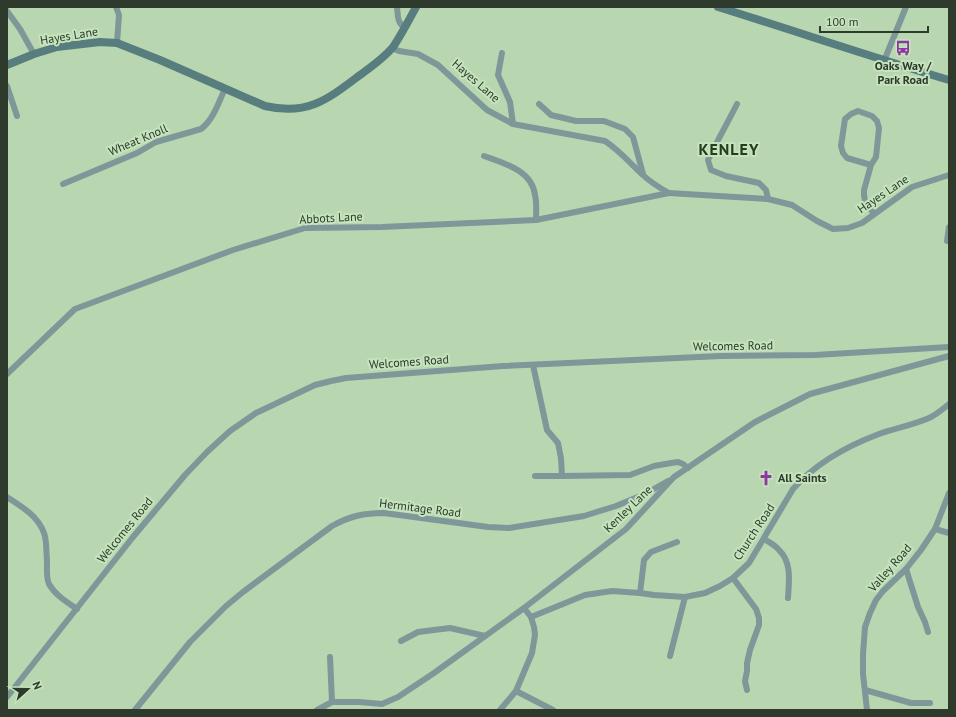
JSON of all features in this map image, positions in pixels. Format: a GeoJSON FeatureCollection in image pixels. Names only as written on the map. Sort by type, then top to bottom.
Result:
{"type":"FeatureCollection","features":[{"type":"Feature","properties":{"kind":"street"},"geometry":{"type":"LineString","coordinates":[[116,7],[119,15],[117,43]]}},
{"type":"Feature","properties":{"kind":"street"},"geometry":{"type":"LineString","coordinates":[[397,7],[398,19],[400,24],[404,27]]}},
{"type":"Feature","properties":{"kind":"street"},"geometry":{"type":"LineString","coordinates":[[392,48],[416,7]]}},
{"type":"Feature","properties":{"kind":"street"},"geometry":{"type":"LineString","coordinates":[[718,7],[884,61],[949,80]]}},
{"type":"Feature","properties":{"kind":"street"},"geometry":{"type":"LineString","coordinates":[[884,61],[906,7]]}},
{"type":"Feature","properties":{"kind":"street"},"geometry":{"type":"LineString","coordinates":[[7,11],[20,29],[34,54]]}},
{"type":"Feature","properties":{"kind":"street","name":"Hayes Lane"},"geometry":{"type":"LineString","coordinates":[[7,65],[34,54],[57,47],[100,42],[117,43],[265,106],[278,109],[297,109],[312,105],[327,98],[378,62],[392,48],[399,51],[418,54],[438,65],[487,110],[513,124],[605,141],[629,160],[643,176],[669,194],[768,199],[792,205],[832,229],[848,228],[862,223],[912,187],[949,175]]}},
{"type":"Feature","properties":{"kind":"street"},"geometry":{"type":"LineString","coordinates":[[502,53],[498,75],[510,102],[513,124]]}},
{"type":"Feature","properties":{"kind":"street"},"geometry":{"type":"LineString","coordinates":[[7,86],[17,116]]}},
{"type":"Feature","properties":{"kind":"street","name":"Wheat Knoll"},"geometry":{"type":"LineString","coordinates":[[63,184],[137,153],[156,142],[201,129],[212,118],[225,89]]}},
{"type":"Feature","properties":{"kind":"street"},"geometry":{"type":"LineString","coordinates":[[539,104],[551,115],[576,121],[604,121],[625,129],[633,137],[643,176]]}},
{"type":"Feature","properties":{"kind":"street"},"geometry":{"type":"LineString","coordinates":[[737,104],[708,160],[711,170],[726,176],[759,183],[766,190],[768,199]]}},
{"type":"Feature","properties":{"kind":"street"},"geometry":{"type":"LineString","coordinates":[[871,165],[847,158],[843,153],[841,146],[845,119],[858,111],[872,116],[877,121],[880,128],[876,156],[871,165],[864,190],[866,201],[874,214]]}},
{"type":"Feature","properties":{"kind":"street"},"geometry":{"type":"LineString","coordinates":[[484,156],[515,168],[526,177],[533,187],[535,194],[536,220]]}},
{"type":"Feature","properties":{"kind":"street","name":"Abbots Lane"},"geometry":{"type":"LineString","coordinates":[[7,374],[75,309],[233,250],[305,228],[382,227],[536,220],[669,194]]}},
{"type":"Feature","properties":{"kind":"street"},"geometry":{"type":"LineString","coordinates":[[947,241],[949,227]]}},
{"type":"Feature","properties":{"kind":"street","name":"Welcomes Road"},"geometry":{"type":"LineString","coordinates":[[7,697],[133,536],[185,475],[207,452],[230,431],[256,413],[315,385],[331,381],[391,374],[495,367],[721,356],[815,355],[949,346]]}},
{"type":"Feature","properties":{"kind":"street","name":"Kenley Lane"},"geometry":{"type":"LineString","coordinates":[[317,710],[332,702],[358,702],[383,707],[434,673],[501,623],[524,608],[626,529],[674,477],[755,422],[810,394],[949,356]]}},
{"type":"Feature","properties":{"kind":"street"},"geometry":{"type":"LineString","coordinates":[[533,365],[548,430],[558,443],[562,476]]}},
{"type":"Feature","properties":{"kind":"street","name":"Church Road"},"geometry":{"type":"LineString","coordinates":[[531,617],[585,596],[612,591],[685,597],[705,593],[720,586],[734,578],[749,563],[793,489],[803,478],[831,456],[879,434],[929,418],[940,412],[949,404]]}},
{"type":"Feature","properties":{"kind":"street"},"geometry":{"type":"LineString","coordinates":[[535,476],[630,475],[654,466],[678,462],[688,468]]}},
{"type":"Feature","properties":{"kind":"street","name":"Hermitage Road"},"geometry":{"type":"LineString","coordinates":[[135,710],[190,642],[226,606],[326,531],[344,520],[358,515],[384,513],[488,527],[509,528],[568,519],[616,506],[645,494],[674,477]]}},
{"type":"Feature","properties":{"kind":"street","name":"Valley Road"},"geometry":{"type":"LineString","coordinates":[[867,710],[863,674],[865,627],[876,600],[883,591],[906,569],[935,529],[949,494]]}},
{"type":"Feature","properties":{"kind":"street"},"geometry":{"type":"LineString","coordinates":[[7,497],[26,509],[38,522],[44,532],[46,541],[47,573],[49,584],[62,599],[77,609]]}},
{"type":"Feature","properties":{"kind":"street"},"geometry":{"type":"LineString","coordinates":[[935,529],[949,533]]}},
{"type":"Feature","properties":{"kind":"street"},"geometry":{"type":"LineString","coordinates":[[764,539],[779,549],[786,560],[790,575],[788,598]]}},
{"type":"Feature","properties":{"kind":"street"},"geometry":{"type":"LineString","coordinates":[[640,593],[644,560],[651,552],[677,542]]}},
{"type":"Feature","properties":{"kind":"street"},"geometry":{"type":"LineString","coordinates":[[906,569],[928,632]]}},
{"type":"Feature","properties":{"kind":"street"},"geometry":{"type":"LineString","coordinates":[[734,578],[756,609],[759,618],[759,626],[747,663],[747,690]]}},
{"type":"Feature","properties":{"kind":"street"},"geometry":{"type":"LineString","coordinates":[[670,656],[685,597]]}},
{"type":"Feature","properties":{"kind":"street"},"geometry":{"type":"LineString","coordinates":[[500,710],[516,691],[532,653],[535,635],[534,627],[531,617],[524,608]]}},
{"type":"Feature","properties":{"kind":"street"},"geometry":{"type":"LineString","coordinates":[[401,641],[418,632],[450,628],[485,636]]}},
{"type":"Feature","properties":{"kind":"street"},"geometry":{"type":"LineString","coordinates":[[330,657],[332,702]]}},
{"type":"Feature","properties":{"kind":"street"},"geometry":{"type":"LineString","coordinates":[[865,690],[911,703],[930,703]]}},
{"type":"Feature","properties":{"kind":"street"},"geometry":{"type":"LineString","coordinates":[[516,691],[553,710]]}},
{"type":"Feature","properties":{"kind":"place","name":"Oaks Way / Park Road"},"geometry":{"type":"Point","coordinates":[903,48]}},
{"type":"Feature","properties":{"kind":"place","name":"All Saints"},"geometry":{"type":"Point","coordinates":[766,478]}},
{"type":"Feature","properties":{"kind":"district","name":"KENLEY"},"geometry":{"type":"Point","coordinates":[729,149]}}]}
